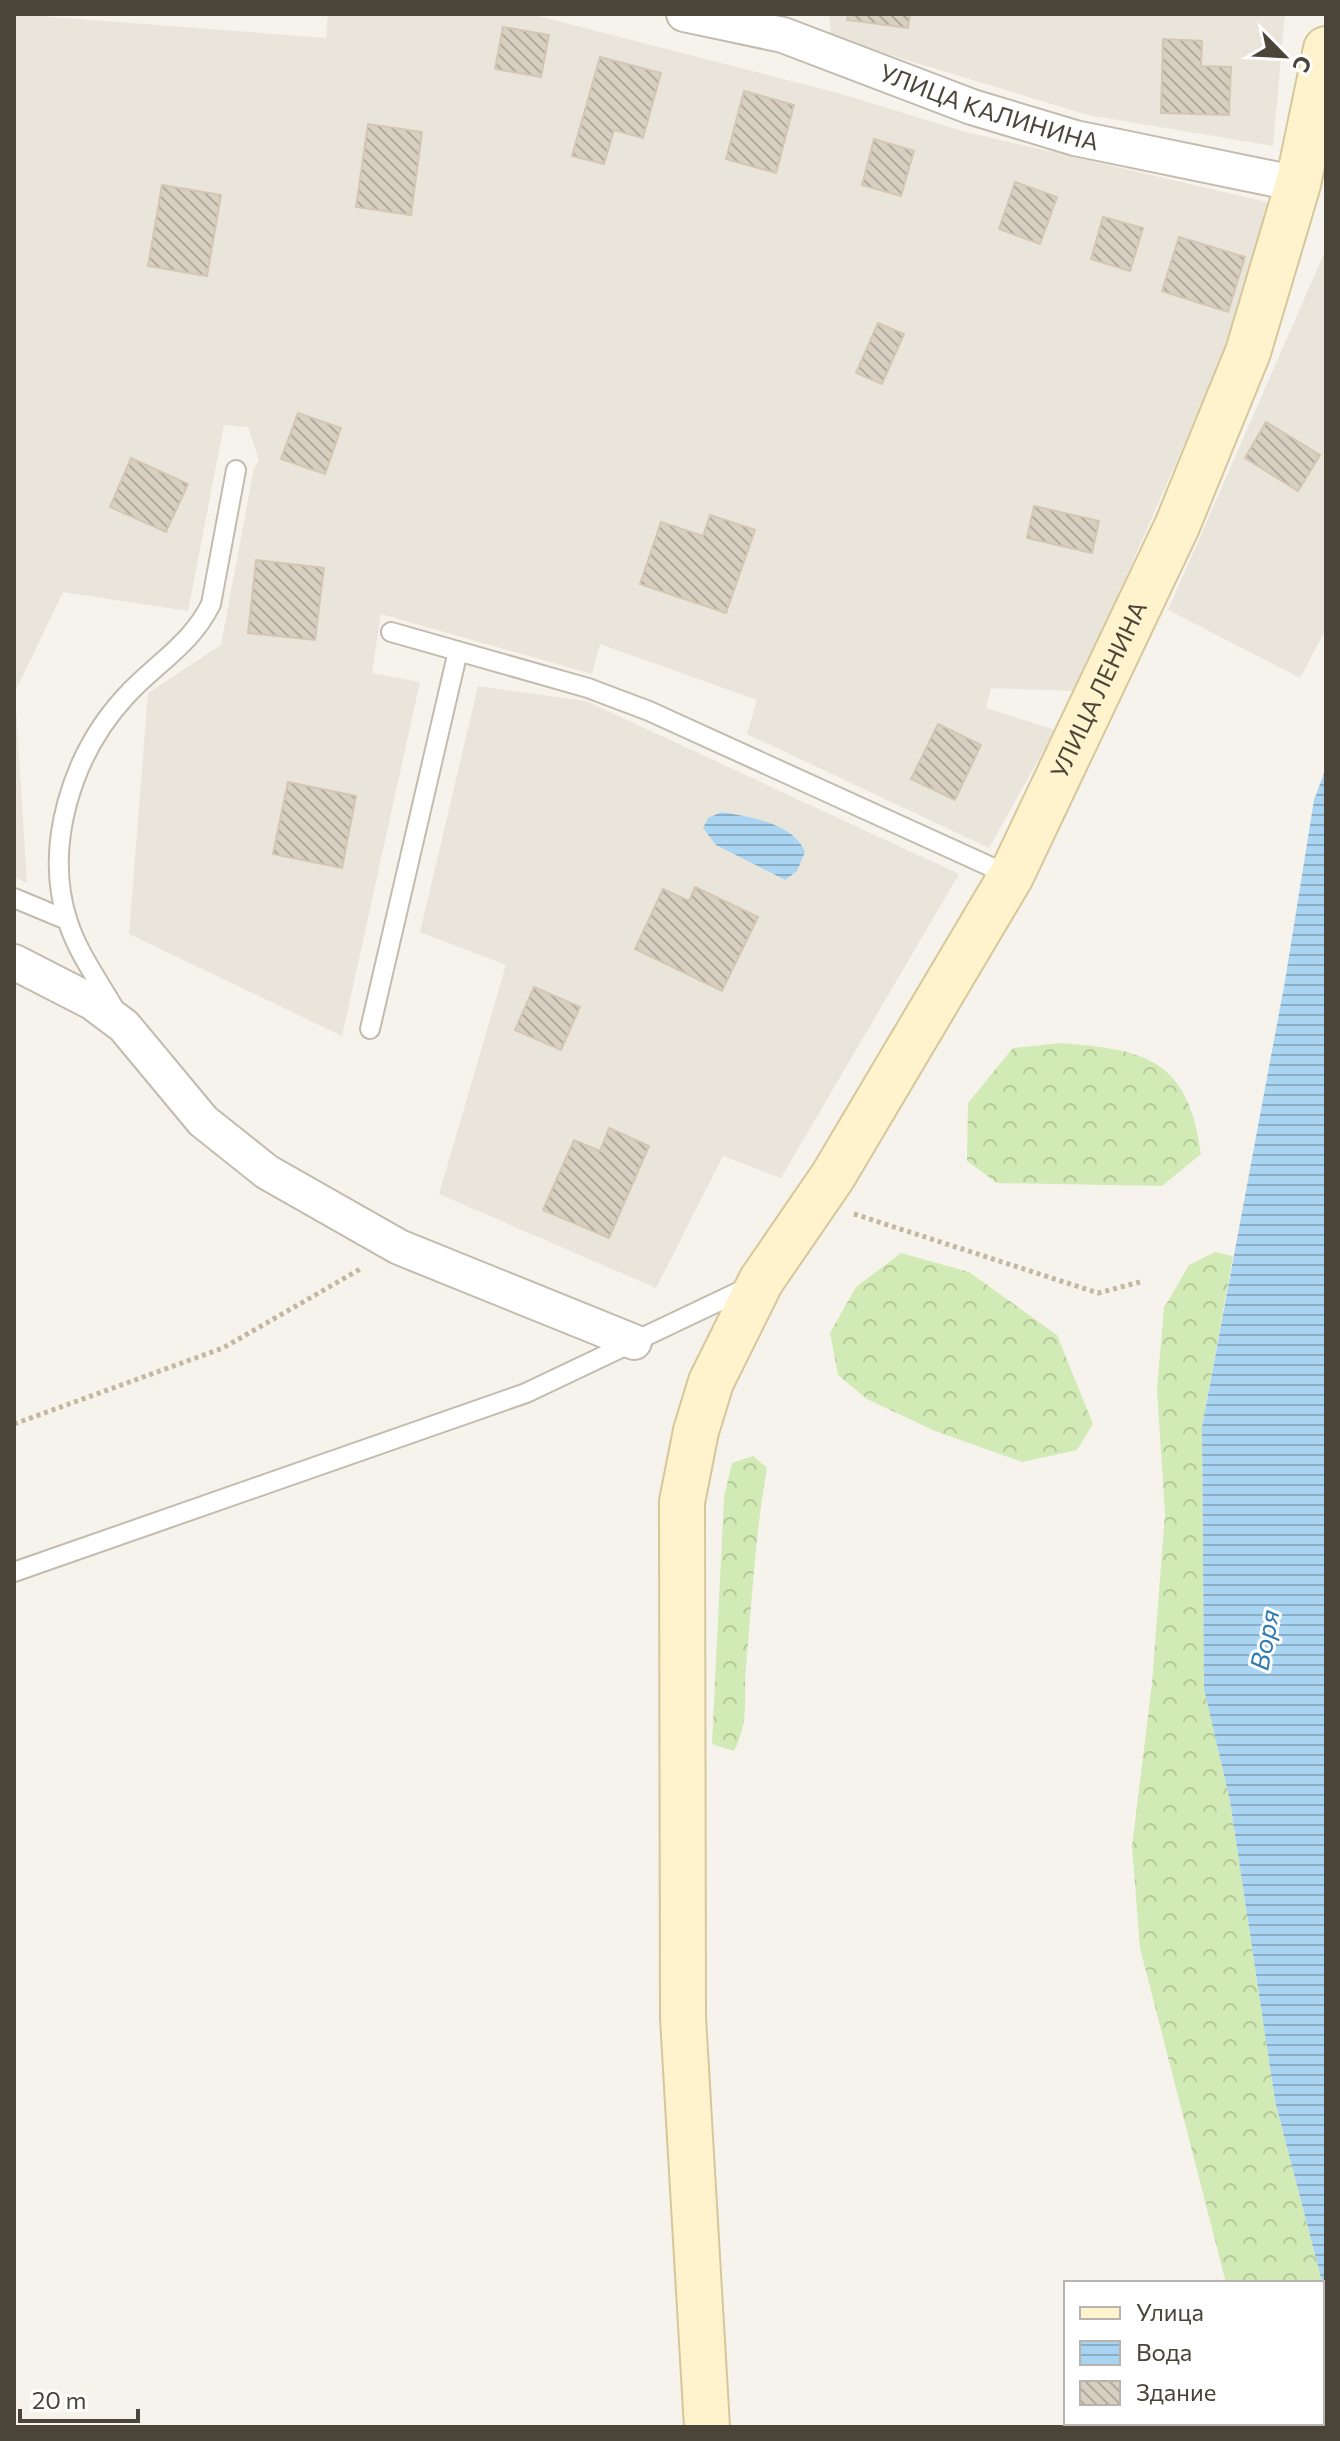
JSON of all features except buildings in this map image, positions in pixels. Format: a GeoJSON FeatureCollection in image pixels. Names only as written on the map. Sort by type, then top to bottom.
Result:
{"type":"FeatureCollection","features":[{"type":"Feature","properties":{"kind":"street","name":"УЛИЦА КАЛИНИНА"},"geometry":{"type":"LineString","coordinates":[[684,14],[785,24],[972,107],[1075,138],[1298,184]]}},
{"type":"Feature","properties":{"kind":"street","name":"УЛИЦА ЛЕНИНА"},"geometry":{"type":"LineString","coordinates":[[707,2427],[683,2018],[682,1502],[696,1431],[711,1382],[761,1281],[815,1202],[940,999],[1011,876],[1177,526],[1248,352],[1298,184],[1326,49]]}},
{"type":"Feature","properties":{"kind":"street"},"geometry":{"type":"LineString","coordinates":[[14,962],[92,1002],[124,1026],[193,1110],[267,1172],[399,1247],[634,1342]]}},
{"type":"Feature","properties":{"kind":"lane"},"geometry":{"type":"LineString","coordinates":[[124,1026],[67,920],[57,871],[64,813],[76,777],[92,745],[125,697],[201,624],[211,604],[236,470]]}},
{"type":"Feature","properties":{"kind":"lane"},"geometry":{"type":"LineString","coordinates":[[391,632],[588,688],[649,711],[1011,876]]}},
{"type":"Feature","properties":{"kind":"lane"},"geometry":{"type":"LineString","coordinates":[[370,1029],[458,651]]}},
{"type":"Feature","properties":{"kind":"lane"},"geometry":{"type":"LineString","coordinates":[[14,898],[67,920]]}},
{"type":"Feature","properties":{"kind":"lane"},"geometry":{"type":"LineString","coordinates":[[14,1572],[526,1393],[761,1281]]}},
{"type":"Feature","properties":{"kind":"path"},"geometry":{"type":"LineString","coordinates":[[815,1202],[1098,1293],[1140,1282]]}},
{"type":"Feature","properties":{"kind":"path"},"geometry":{"type":"LineString","coordinates":[[14,1424],[223,1348],[399,1247]]}},
{"type":"Feature","properties":{"kind":"shaded area"},"geometry":{"type":"Polygon","coordinates":[[[14,14],[326,38],[328,14],[530,14],[838,93],[962,131],[1271,203],[1253,287],[1076,691],[991,688],[986,708],[1055,730],[989,848],[747,734],[757,700],[600,644],[592,674],[381,614],[372,673],[420,682],[342,1036],[129,934],[148,693],[221,645],[254,468],[259,460],[248,427],[224,425],[188,611],[63,592],[15,692],[27,883],[14,877],[14,14]]]}},
{"type":"Feature","properties":{"kind":"shaded area"},"geometry":{"type":"Polygon","coordinates":[[[829,14],[1285,14],[1273,146],[1088,115],[831,37],[829,14]]]}},
{"type":"Feature","properties":{"kind":"shaded area"},"geometry":{"type":"Polygon","coordinates":[[[1326,249],[1326,629],[1300,678],[1168,610],[1326,249]]]}},
{"type":"Feature","properties":{"kind":"shaded area"},"geometry":{"type":"Polygon","coordinates":[[[478,686],[586,701],[959,874],[781,1178],[723,1156],[656,1288],[439,1194],[506,965],[420,932],[478,686]],[[722,812],[717,845],[784,880],[792,834],[754,818],[722,812]]]}},
{"type":"Feature","properties":{"kind":"green space"},"geometry":{"type":"Polygon","coordinates":[[[1060,1043],[1116,1050],[1158,1065],[1186,1097],[1201,1154],[1162,1186],[997,1183],[967,1161],[968,1103],[1013,1048],[1060,1043]]]}},
{"type":"Feature","properties":{"kind":"green space"},"geometry":{"type":"Polygon","coordinates":[[[1215,1252],[1233,1256],[1202,1427],[1204,1689],[1230,1801],[1275,2101],[1322,2281],[1225,2281],[1140,1948],[1132,1847],[1152,1683],[1165,1514],[1157,1389],[1164,1308],[1189,1265],[1215,1252]]]}},
{"type":"Feature","properties":{"kind":"green space"},"geometry":{"type":"Polygon","coordinates":[[[901,1253],[969,1272],[1057,1335],[1093,1424],[1077,1450],[1022,1462],[935,1431],[867,1399],[838,1375],[830,1333],[856,1287],[901,1253]]]}},
{"type":"Feature","properties":{"kind":"green space"},"geometry":{"type":"Polygon","coordinates":[[[753,1456],[767,1468],[754,1568],[744,1720],[734,1751],[712,1744],[724,1497],[732,1463],[753,1456]]]}},
{"type":"Feature","properties":{"kind":"green space"},"geometry":{"type":"Polygon","coordinates":[[[1324,2289],[1326,2427],[1286,2425],[1324,2425],[1324,2289]]]}},
{"type":"Feature","properties":{"kind":"water","name":"Воря"},"geometry":{"type":"Polygon","coordinates":[[[1326,768],[1326,2297],[1275,2101],[1230,1801],[1204,1689],[1202,1427],[1285,981],[1314,800],[1326,768]]]}},
{"type":"Feature","properties":{"kind":"water"},"geometry":{"type":"Polygon","coordinates":[[[722,812],[770,823],[791,834],[805,852],[797,871],[785,880],[716,845],[703,828],[708,818],[722,812]]]}}]}
